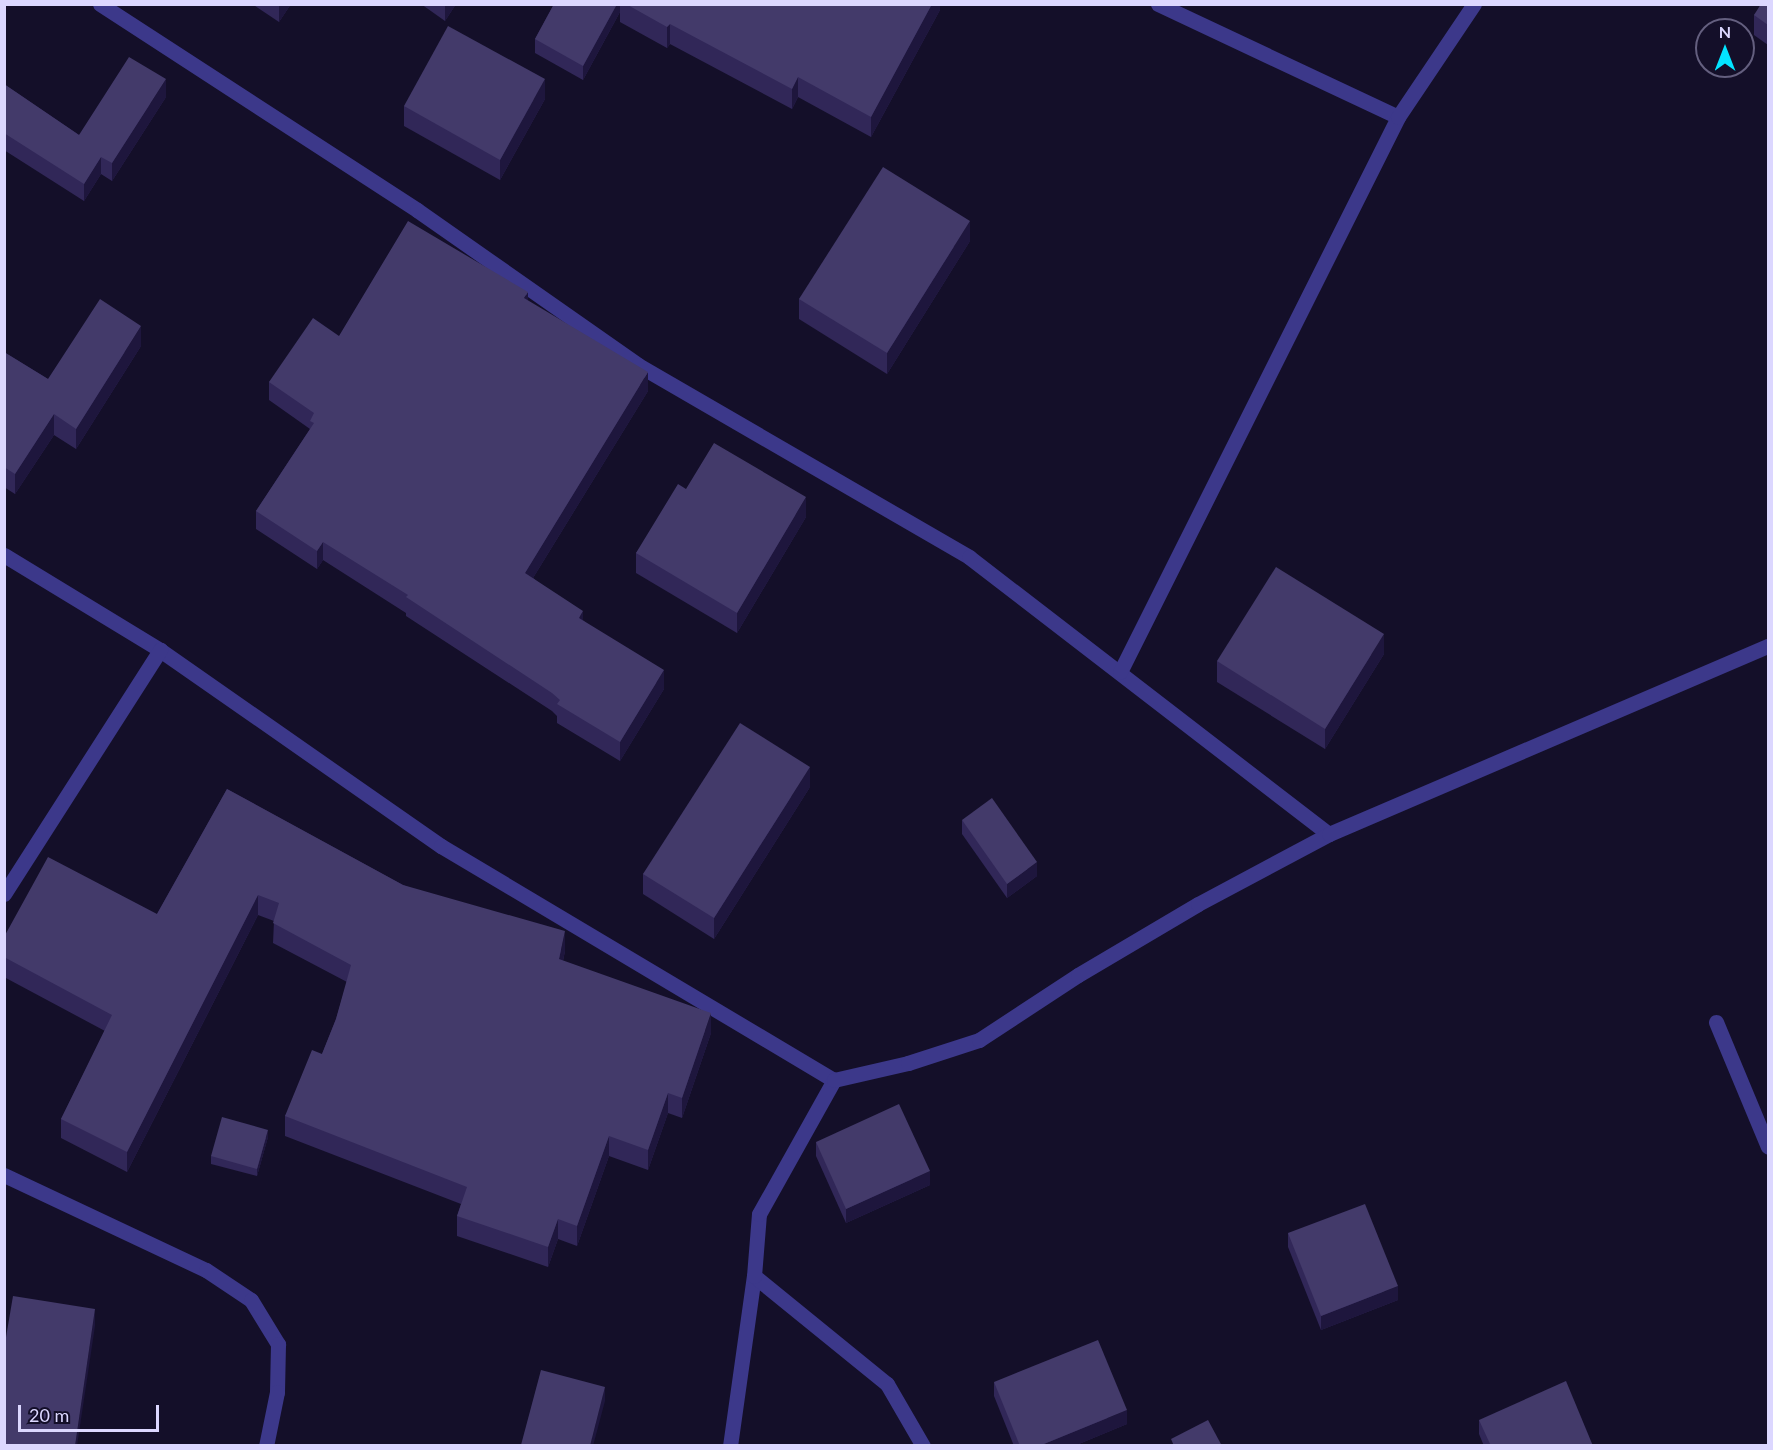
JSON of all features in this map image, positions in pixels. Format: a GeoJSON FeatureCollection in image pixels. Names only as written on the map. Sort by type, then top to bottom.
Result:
{"type":"FeatureCollection","features":[{"type":"Feature","properties":{"kind":"street"},"geometry":{"type":"LineString","coordinates":[[100,4],[417,210],[638,365],[969,557],[1329,834]]}},
{"type":"Feature","properties":{"kind":"street"},"geometry":{"type":"LineString","coordinates":[[1158,4],[1398,117]]}},
{"type":"Feature","properties":{"kind":"street"},"geometry":{"type":"LineString","coordinates":[[1120,672],[1398,117],[1474,4]]}},
{"type":"Feature","properties":{"kind":"street"},"geometry":{"type":"LineString","coordinates":[[4,555],[160,650],[441,846],[834,1080],[908,1063],[979,1040],[1078,975],[1198,904],[1329,834],[1768,646]]}},
{"type":"Feature","properties":{"kind":"street"},"geometry":{"type":"LineString","coordinates":[[4,894],[160,650]]}},
{"type":"Feature","properties":{"kind":"street"},"geometry":{"type":"LineString","coordinates":[[1716,1022],[1768,1147]]}},
{"type":"Feature","properties":{"kind":"street"},"geometry":{"type":"LineString","coordinates":[[730,1446],[754,1276],[759,1214],[834,1080]]}},
{"type":"Feature","properties":{"kind":"street"},"geometry":{"type":"LineString","coordinates":[[4,1175],[206,1270],[251,1300],[278,1344],[277,1392],[266,1446]]}},
{"type":"Feature","properties":{"kind":"street"},"geometry":{"type":"LineString","coordinates":[[754,1276],[886,1384],[923,1446]]}},
{"type":"Feature","properties":{"kind":"building"},"geometry":{"type":"Polygon","coordinates":[[[554,4],[617,4],[583,66],[535,39],[554,4]]]}},
{"type":"Feature","properties":{"kind":"building"},"geometry":{"type":"Polygon","coordinates":[[[626,4],[932,4],[871,117],[798,77],[792,89],[670,24],[667,27],[626,4]]]}},
{"type":"Feature","properties":{"kind":"building"},"geometry":{"type":"Polygon","coordinates":[[[1761,4],[1768,4],[1768,25],[1754,15],[1761,4]]]}},
{"type":"Feature","properties":{"kind":"building"},"geometry":{"type":"Polygon","coordinates":[[[448,26],[545,79],[500,160],[404,106],[448,26]]]}},
{"type":"Feature","properties":{"kind":"building"},"geometry":{"type":"Polygon","coordinates":[[[129,57],[166,79],[112,163],[101,157],[84,184],[4,133],[4,84],[79,135],[129,57]]]}},
{"type":"Feature","properties":{"kind":"building"},"geometry":{"type":"Polygon","coordinates":[[[883,167],[970,221],[887,353],[799,299],[883,167]]]}},
{"type":"Feature","properties":{"kind":"building"},"geometry":{"type":"Polygon","coordinates":[[[408,221],[528,292],[524,298],[648,372],[525,573],[583,611],[579,618],[664,670],[620,742],[557,704],[560,700],[552,693],[406,597],[408,595],[323,542],[317,551],[256,511],[314,423],[310,421],[314,413],[269,382],[313,318],[339,336],[408,221]]]}},
{"type":"Feature","properties":{"kind":"building"},"geometry":{"type":"Polygon","coordinates":[[[100,299],[141,326],[76,429],[54,414],[15,474],[4,467],[4,352],[48,379],[100,299]]]}},
{"type":"Feature","properties":{"kind":"building"},"geometry":{"type":"Polygon","coordinates":[[[714,443],[806,497],[737,613],[636,553],[678,484],[686,489],[714,443]]]}},
{"type":"Feature","properties":{"kind":"building"},"geometry":{"type":"Polygon","coordinates":[[[1276,567],[1384,634],[1325,729],[1217,661],[1276,567]]]}},
{"type":"Feature","properties":{"kind":"building"},"geometry":{"type":"Polygon","coordinates":[[[740,723],[810,767],[714,918],[643,874],[740,723]]]}},
{"type":"Feature","properties":{"kind":"building"},"geometry":{"type":"Polygon","coordinates":[[[227,789],[403,885],[565,931],[559,959],[711,1013],[682,1098],[668,1093],[648,1150],[609,1136],[577,1226],[558,1219],[548,1247],[457,1216],[467,1187],[285,1116],[312,1050],[322,1054],[336,1019],[351,965],[273,923],[279,903],[258,895],[127,1152],[61,1119],[112,1015],[4,957],[4,937],[48,857],[157,914],[227,789]]]}},
{"type":"Feature","properties":{"kind":"building"},"geometry":{"type":"Polygon","coordinates":[[[992,798],[1037,862],[1007,884],[962,820],[992,798]]]}},
{"type":"Feature","properties":{"kind":"building"},"geometry":{"type":"Polygon","coordinates":[[[899,1104],[930,1171],[846,1209],[816,1142],[899,1104]]]}},
{"type":"Feature","properties":{"kind":"building"},"geometry":{"type":"Polygon","coordinates":[[[222,1117],[268,1130],[257,1169],[211,1156],[222,1117]]]}},
{"type":"Feature","properties":{"kind":"building"},"geometry":{"type":"Polygon","coordinates":[[[1365,1204],[1398,1286],[1321,1316],[1288,1233],[1365,1204]]]}},
{"type":"Feature","properties":{"kind":"building"},"geometry":{"type":"Polygon","coordinates":[[[13,1296],[95,1309],[75,1446],[4,1446],[4,1349],[13,1296]]]}},
{"type":"Feature","properties":{"kind":"building"},"geometry":{"type":"Polygon","coordinates":[[[1098,1340],[1127,1410],[1039,1446],[1020,1446],[994,1382],[1098,1340]]]}},
{"type":"Feature","properties":{"kind":"building"},"geometry":{"type":"Polygon","coordinates":[[[541,1370],[605,1387],[590,1446],[521,1445],[541,1370]]]}},
{"type":"Feature","properties":{"kind":"building"},"geometry":{"type":"Polygon","coordinates":[[[1566,1381],[1593,1446],[1491,1446],[1479,1420],[1566,1381]]]}},
{"type":"Feature","properties":{"kind":"building"},"geometry":{"type":"Polygon","coordinates":[[[1208,1420],[1222,1446],[1174,1446],[1171,1439],[1208,1420]]]}}]}
